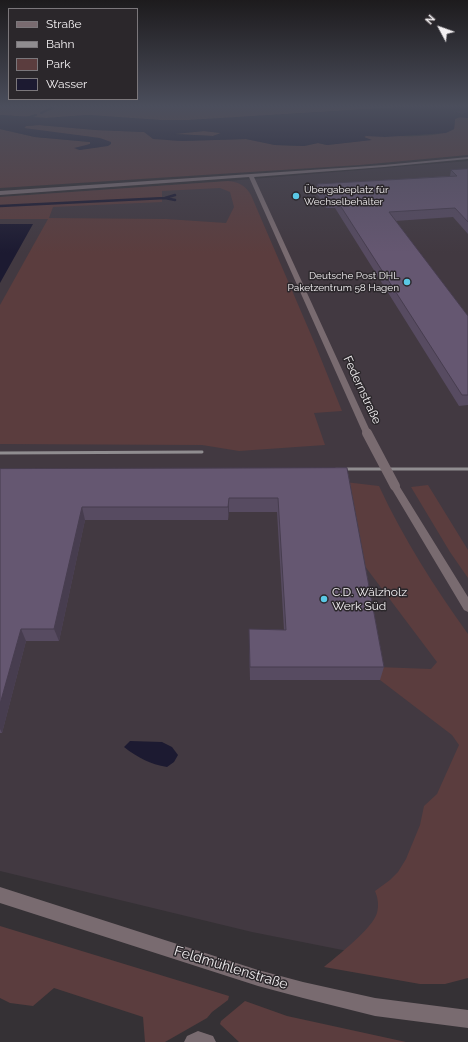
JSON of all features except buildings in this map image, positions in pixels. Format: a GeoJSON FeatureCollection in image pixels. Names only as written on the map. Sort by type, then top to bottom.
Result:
{"type":"FeatureCollection","features":[{"type":"Feature","properties":{"kind":"street"},"geometry":{"type":"LineString","coordinates":[[0,194],[392,166],[468,158]]}},
{"type":"Feature","properties":{"kind":"street","name":"Federnstraße"},"geometry":{"type":"LineString","coordinates":[[251,176],[367,433],[395,486],[468,607]]}},
{"type":"Feature","properties":{"kind":"street","name":"Feldmühlenstraße"},"geometry":{"type":"LineString","coordinates":[[0,895],[251,975],[303,990],[375,1007],[468,1019]]}},
{"type":"Feature","properties":{"kind":"shaded area"},"geometry":{"type":"Polygon","coordinates":[[[468,161],[468,975],[252,932],[0,871],[0,197],[228,181],[468,161]]]}},
{"type":"Feature","properties":{"kind":"green space"},"geometry":{"type":"Polygon","coordinates":[[[0,156],[461,156],[360,165],[0,188],[0,156]]]}},
{"type":"Feature","properties":{"kind":"green space"},"geometry":{"type":"Polygon","coordinates":[[[228,181],[239,183],[244,186],[251,195],[342,411],[314,413],[325,445],[239,451],[202,445],[0,444],[0,305],[48,219],[0,219],[0,197],[228,181]],[[220,188],[162,191],[162,202],[53,207],[49,218],[166,219],[226,223],[234,207],[230,192],[220,188]]]}},
{"type":"Feature","properties":{"kind":"green space"},"geometry":{"type":"Polygon","coordinates":[[[345,482],[379,486],[398,525],[420,562],[468,634],[468,978],[445,984],[420,984],[324,967],[354,942],[374,919],[378,907],[375,891],[398,872],[406,859],[420,825],[424,806],[437,794],[459,745],[452,735],[380,680],[377,667],[431,669],[437,662],[358,557],[345,482]]]}},
{"type":"Feature","properties":{"kind":"green space"},"geometry":{"type":"Polygon","coordinates":[[[428,485],[468,550],[468,578],[450,552],[411,487],[428,485]]]}},
{"type":"Feature","properties":{"kind":"green space"},"geometry":{"type":"Polygon","coordinates":[[[0,926],[229,996],[228,1000],[212,1012],[207,1018],[165,1042],[145,1042],[143,1017],[54,988],[33,1006],[10,1003],[0,998],[0,926]]]}},
{"type":"Feature","properties":{"kind":"green space"},"geometry":{"type":"Polygon","coordinates":[[[245,1001],[287,1016],[406,1042],[239,1042],[220,1024],[221,1021],[245,1001]]]}},
{"type":"Feature","properties":{"kind":"water"},"geometry":{"type":"Polygon","coordinates":[[[0,224],[33,224],[0,283],[0,224]]]}},
{"type":"Feature","properties":{"kind":"water"},"geometry":{"type":"Polygon","coordinates":[[[130,741],[162,742],[172,747],[178,755],[174,762],[167,767],[155,764],[139,757],[124,747],[130,741]]]}},
{"type":"Feature","properties":{"kind":"waterway"},"geometry":{"type":"LineString","coordinates":[[165,198],[175,195]]}},
{"type":"Feature","properties":{"kind":"waterway"},"geometry":{"type":"LineString","coordinates":[[0,206],[165,198]]}},
{"type":"Feature","properties":{"kind":"waterway"},"geometry":{"type":"LineString","coordinates":[[165,198],[175,200]]}},
{"type":"Feature","properties":{"kind":"railway"},"geometry":{"type":"LineString","coordinates":[[0,453],[202,452]]}},
{"type":"Feature","properties":{"kind":"railway"},"geometry":{"type":"LineString","coordinates":[[336,469],[468,469]]}},
{"type":"Feature","properties":{"kind":"place","name":"Übergabeplatz für Wechselbehälter"},"geometry":{"type":"Point","coordinates":[296,196]}},
{"type":"Feature","properties":{"kind":"place","name":"Deutsche Post DHL Paketzentrum 58 Hagen"},"geometry":{"type":"Point","coordinates":[407,282]}},
{"type":"Feature","properties":{"kind":"place","name":"C.D. Wälzholz Werk Süd"},"geometry":{"type":"Point","coordinates":[324,599]}}]}
